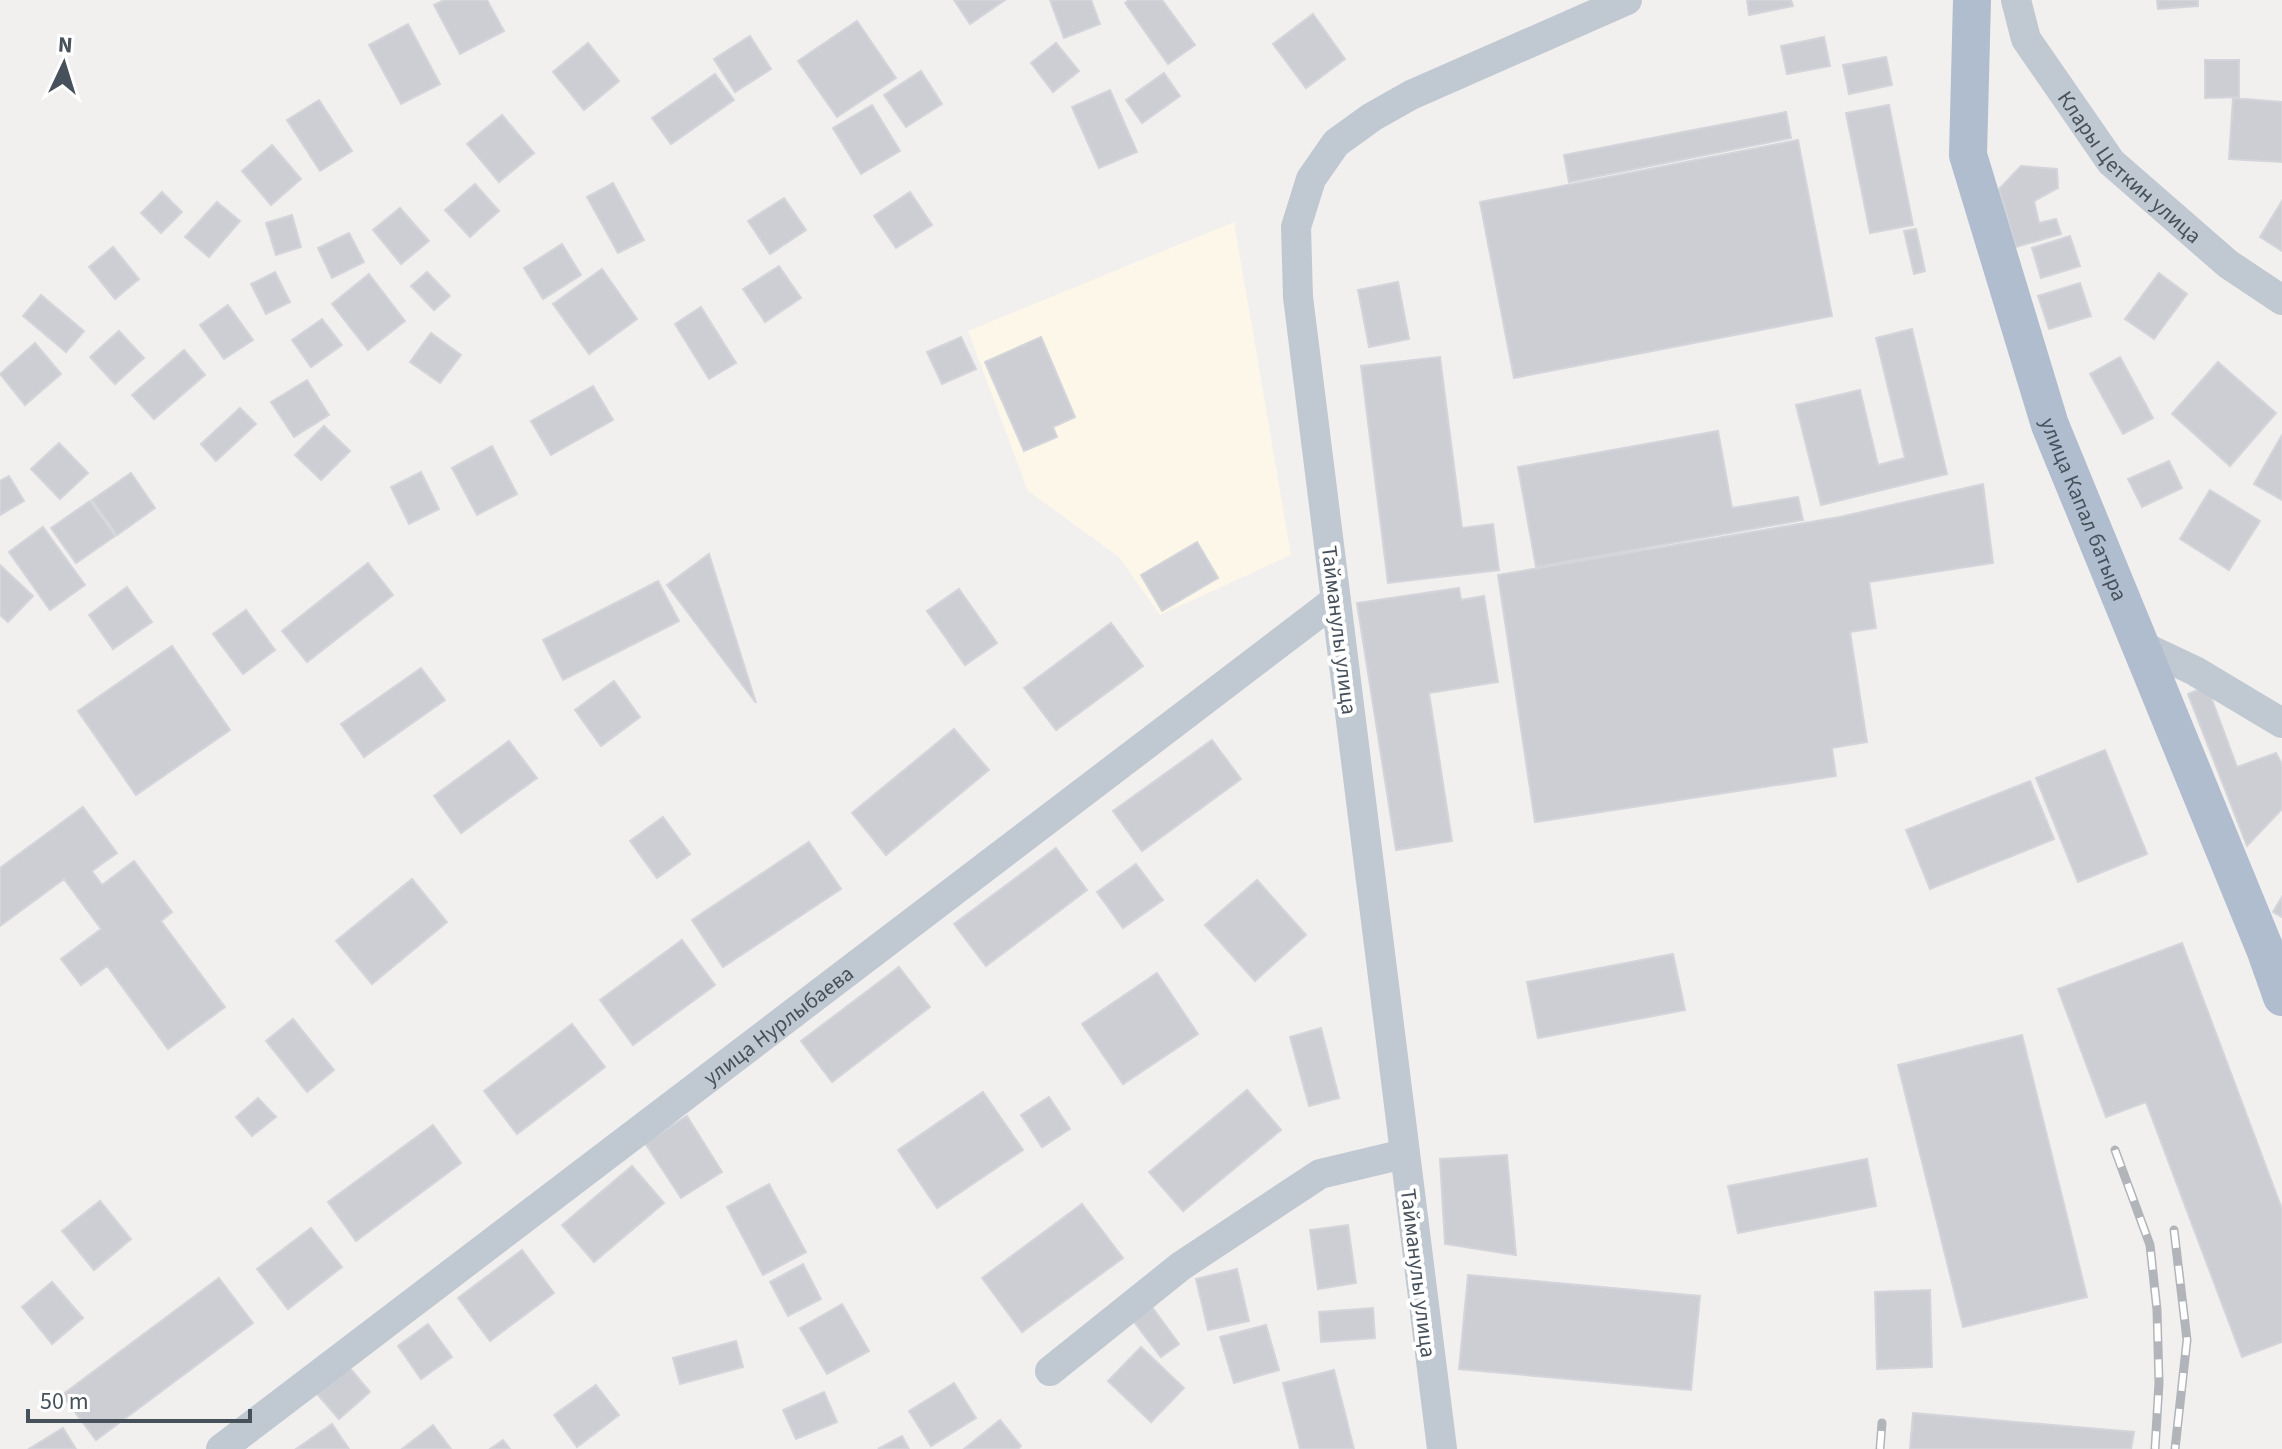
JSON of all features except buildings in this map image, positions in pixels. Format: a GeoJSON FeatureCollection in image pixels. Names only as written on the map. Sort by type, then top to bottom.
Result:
{"type":"FeatureCollection","features":[{"type":"Feature","properties":{"kind":"main road","name":"улица Капал батыра"},"geometry":{"type":"LineString","coordinates":[[1972,0],[1968,155],[2050,425],[2138,644],[2274,953],[2282,997]]}},
{"type":"Feature","properties":{"kind":"street","name":"Тайманулы улица"},"geometry":{"type":"LineString","coordinates":[[1442,1449],[1298,297],[1296,227],[1311,179],[1336,143],[1411,95],[1627,0]]}},
{"type":"Feature","properties":{"kind":"street","name":"Клары Цеткин улица"},"geometry":{"type":"LineString","coordinates":[[2016,0],[2026,39],[2111,162],[2228,264],[2282,300]]}},
{"type":"Feature","properties":{"kind":"street","name":"улица Нурлыбаева"},"geometry":{"type":"LineString","coordinates":[[221,1449],[1336,600]]}},
{"type":"Feature","properties":{"kind":"street"},"geometry":{"type":"LineString","coordinates":[[2138,644],[2195,671],[2282,723]]}},
{"type":"Feature","properties":{"kind":"street"},"geometry":{"type":"LineString","coordinates":[[1050,1371],[1181,1266],[1320,1174],[1404,1154]]}},
{"type":"Feature","properties":{"kind":"shaded area"},"geometry":{"type":"Polygon","coordinates":[[[1234,222],[1291,555],[1160,615],[1119,557],[1028,491],[968,331],[1234,222]]]}},
{"type":"Feature","properties":{"kind":"railway"},"geometry":{"type":"LineString","coordinates":[[2115,1150],[2150,1245],[2157,1310],[2159,1383],[2155,1449]]}},
{"type":"Feature","properties":{"kind":"railway"},"geometry":{"type":"LineString","coordinates":[[2174,1230],[2187,1340],[2175,1449]]}},
{"type":"Feature","properties":{"kind":"railway"},"geometry":{"type":"LineString","coordinates":[[1880,1449],[1882,1423]]}}]}
